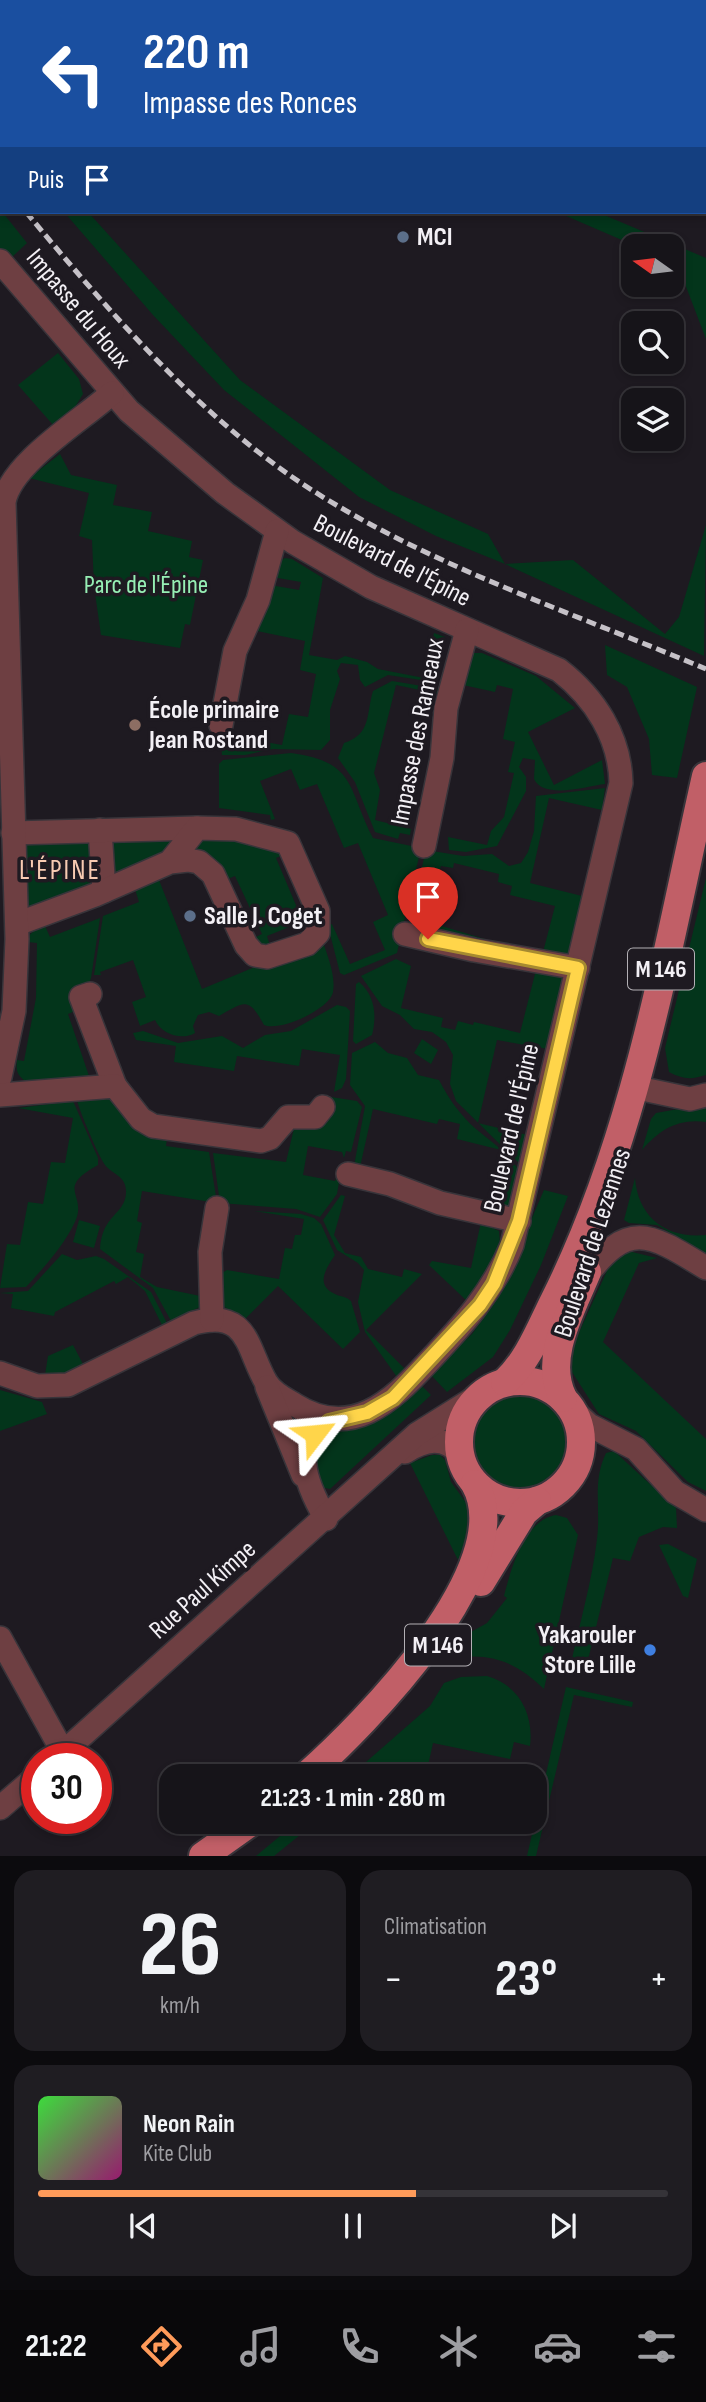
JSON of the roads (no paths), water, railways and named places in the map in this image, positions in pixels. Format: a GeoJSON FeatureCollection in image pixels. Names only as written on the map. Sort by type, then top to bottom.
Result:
{"type":"FeatureCollection","features":[{"type":"Feature","properties":{"kind":"main road","name":"Boulevard de Lezennes"},"geometry":{"type":"LineString","coordinates":[[493,1388],[524,1359],[580,1245],[601,1193],[634,1087],[706,776]]}},
{"type":"Feature","properties":{"kind":"main road","name":"Boulevard de Lezennes"},"geometry":{"type":"LineString","coordinates":[[568,1403],[556,1382],[555,1363],[614,1195],[628,1139],[634,1087]]}},
{"type":"Feature","properties":{"kind":"main road"},"geometry":{"type":"LineString","coordinates":[[526,1381],[540,1383],[568,1403],[582,1436],[578,1464],[562,1487],[537,1501],[504,1501],[475,1484],[460,1454],[462,1422],[493,1388],[526,1381]]}},
{"type":"Feature","properties":{"kind":"main road","name":"M 146"},"geometry":{"type":"LineString","coordinates":[[318,1764],[357,1726],[401,1676],[464,1587],[477,1559],[485,1528],[483,1502],[475,1484]]}},
{"type":"Feature","properties":{"kind":"main road","name":"M 146"},"geometry":{"type":"LineString","coordinates":[[334,1764],[388,1708],[430,1656],[466,1606],[524,1513],[537,1501]]}},
{"type":"Feature","properties":{"kind":"main road"},"geometry":{"type":"LineString","coordinates":[[203,1856],[234,1834]]}},
{"type":"Feature","properties":{"kind":"main road"},"geometry":{"type":"LineString","coordinates":[[221,1856],[252,1834]]}},
{"type":"Feature","properties":{"kind":"street","name":"Impasse du Houx"},"geometry":{"type":"LineString","coordinates":[[0,261],[112,393]]}},
{"type":"Feature","properties":{"kind":"street"},"geometry":{"type":"LineString","coordinates":[[0,1077],[14,1010],[16,924],[7,861],[13,833],[5,692],[2,510],[13,479],[112,393]]}},
{"type":"Feature","properties":{"kind":"street","name":"Boulevard de l'Épine"},"geometry":{"type":"LineString","coordinates":[[112,393],[187,463],[277,531],[371,587],[559,670],[573,681],[600,713],[617,750],[621,783],[616,812],[519,1221],[494,1284],[438,1352],[386,1404],[367,1413],[336,1419],[321,1428],[309,1443],[304,1460],[304,1477]]}},
{"type":"Feature","properties":{"kind":"street"},"geometry":{"type":"LineString","coordinates":[[221,724],[235,651],[258,600],[277,531]]}},
{"type":"Feature","properties":{"kind":"street","name":"Impasse des Rameaux"},"geometry":{"type":"LineString","coordinates":[[424,846],[444,745],[446,708],[467,630]]}},
{"type":"Feature","properties":{"kind":"street"},"geometry":{"type":"LineString","coordinates":[[13,833],[197,828],[236,829],[276,837],[288,843],[318,911],[321,927],[314,938],[273,956],[255,955],[246,945],[210,869],[194,860],[170,862],[104,891],[16,924]]}},
{"type":"Feature","properties":{"kind":"street"},"geometry":{"type":"LineString","coordinates":[[170,862],[187,836],[197,828]]}},
{"type":"Feature","properties":{"kind":"street"},"geometry":{"type":"LineString","coordinates":[[100,830],[104,891]]}},
{"type":"Feature","properties":{"kind":"street"},"geometry":{"type":"LineString","coordinates":[[405,934],[474,950],[578,968]]}},
{"type":"Feature","properties":{"kind":"street"},"geometry":{"type":"LineString","coordinates":[[90,994],[81,998],[115,1086],[141,1119],[153,1126],[261,1141],[270,1138],[288,1117],[315,1117],[323,1107]]}},
{"type":"Feature","properties":{"kind":"street"},"geometry":{"type":"LineString","coordinates":[[0,1095],[115,1086]]}},
{"type":"Feature","properties":{"kind":"street"},"geometry":{"type":"LineString","coordinates":[[634,1087],[690,1099],[706,1095]]}},
{"type":"Feature","properties":{"kind":"street"},"geometry":{"type":"LineString","coordinates":[[348,1174],[390,1184],[440,1203],[519,1221]]}},
{"type":"Feature","properties":{"kind":"street"},"geometry":{"type":"LineString","coordinates":[[212,1320],[210,1252],[217,1208]]}},
{"type":"Feature","properties":{"kind":"street"},"geometry":{"type":"LineString","coordinates":[[584,1279],[607,1250],[627,1238],[641,1237],[665,1244],[706,1269]]}},
{"type":"Feature","properties":{"kind":"street"},"geometry":{"type":"LineString","coordinates":[[0,1373],[37,1386],[68,1385],[194,1323],[212,1320],[229,1324],[245,1335],[304,1477],[326,1519]]}},
{"type":"Feature","properties":{"kind":"street","name":"Boulevard de l'Épine"},"geometry":{"type":"LineString","coordinates":[[266,1384],[302,1409],[336,1419]]}},
{"type":"Feature","properties":{"kind":"street","name":"Rue Paul Kimpe"},"geometry":{"type":"LineString","coordinates":[[75,1743],[423,1430],[493,1388]]}},
{"type":"Feature","properties":{"kind":"street"},"geometry":{"type":"LineString","coordinates":[[568,1403],[589,1425],[636,1449],[675,1492],[706,1510]]}},
{"type":"Feature","properties":{"kind":"street","name":"Rue Paul Kimpe"},"geometry":{"type":"LineString","coordinates":[[387,1463],[415,1446],[431,1441],[447,1443],[460,1454]]}},
{"type":"Feature","properties":{"kind":"street"},"geometry":{"type":"LineString","coordinates":[[0,1638],[53,1743]]}},
{"type":"Feature","properties":{"kind":"street"},"geometry":{"type":"LineString","coordinates":[[0,1808],[21,1790]]}},
{"type":"Feature","properties":{"kind":"railway"},"geometry":{"type":"LineString","coordinates":[[28,214],[120,321],[189,392],[225,425],[301,483],[348,512],[447,562],[706,669]]}},
{"type":"Feature","properties":{"kind":"place","name":"MCI"},"geometry":{"type":"Point","coordinates":[403,237]}},
{"type":"Feature","properties":{"kind":"place","name":"École primaire Jean Rostand"},"geometry":{"type":"Point","coordinates":[135,725]}},
{"type":"Feature","properties":{"kind":"place","name":"Salle J. Coget"},"geometry":{"type":"Point","coordinates":[190,916]}},
{"type":"Feature","properties":{"kind":"place","name":"Yakarouler Store Lille"},"geometry":{"type":"Point","coordinates":[650,1650]}},
{"type":"Feature","properties":{"kind":"district","name":"L'ÉPINE"},"geometry":{"type":"Point","coordinates":[60,870]}},
{"type":"Feature","properties":{"kind":"park label","name":"Parc de l'Épine"},"geometry":{"type":"Point","coordinates":[146,585]}}]}
